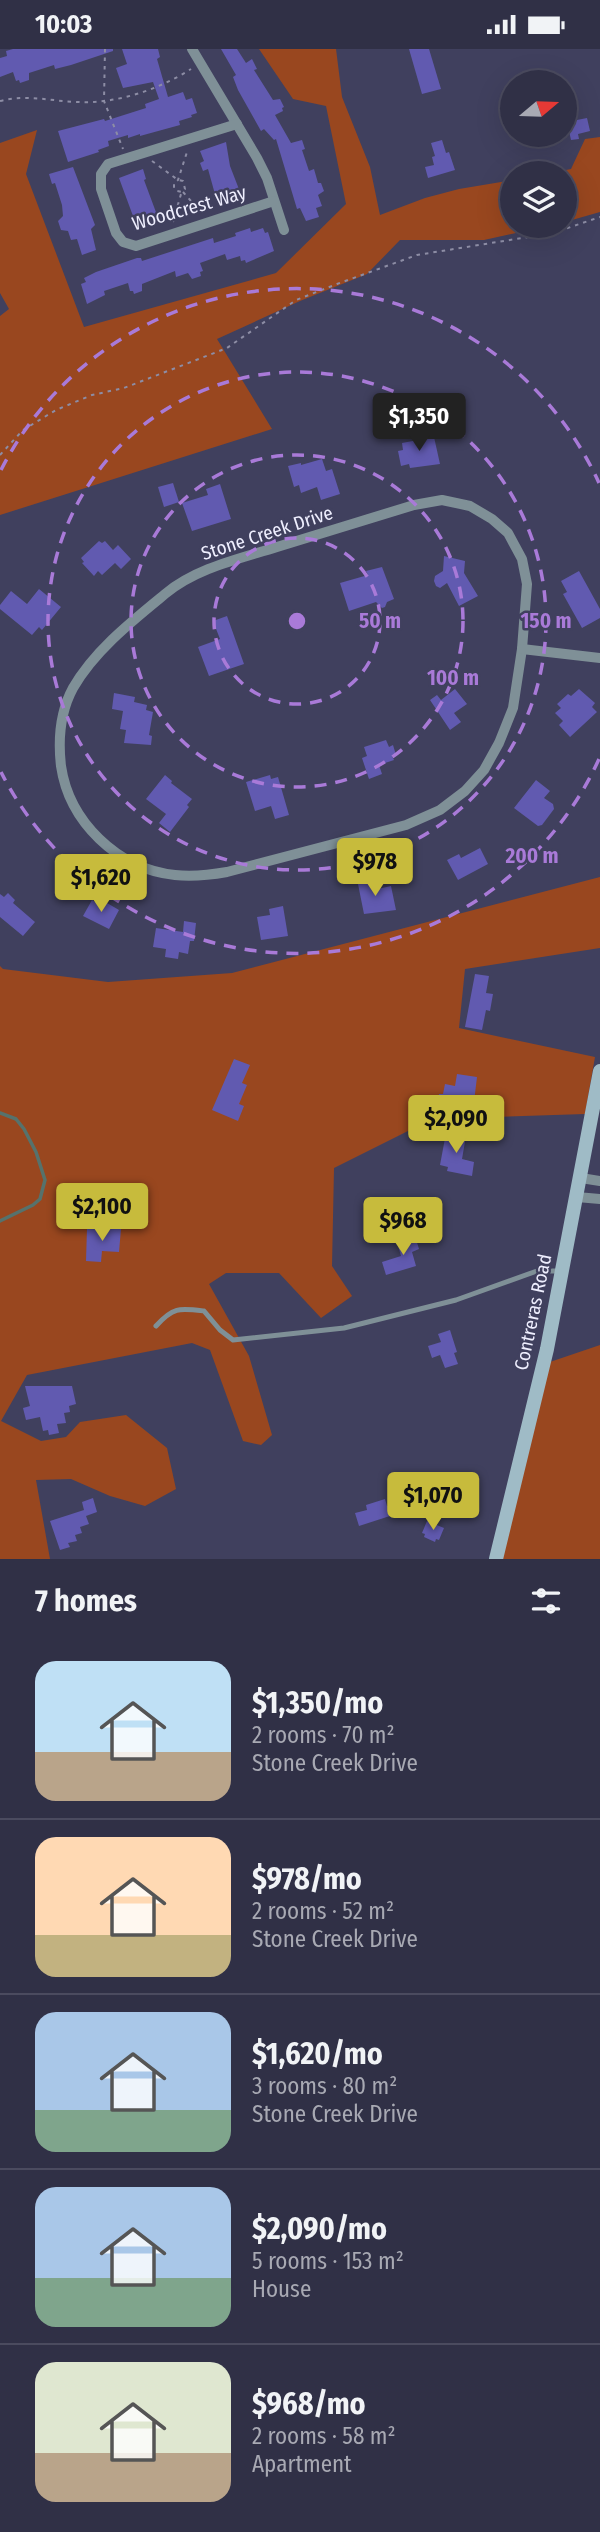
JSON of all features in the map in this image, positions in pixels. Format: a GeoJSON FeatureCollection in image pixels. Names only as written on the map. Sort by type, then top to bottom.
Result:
{"type":"FeatureCollection","features":[{"type":"Feature","properties":{"kind":"street"},"geometry":{"type":"LineString","coordinates":[[192,49],[262,168],[284,230]]}},
{"type":"Feature","properties":{"kind":"street","name":"Woodcrest Way"},"geometry":{"type":"LineString","coordinates":[[237,124],[108,164],[101,174],[101,190],[116,233],[124,242],[136,246],[274,201]]}},
{"type":"Feature","properties":{"kind":"street","name":"Stone Creek Drive"},"geometry":{"type":"LineString","coordinates":[[443,500],[470,506],[492,519],[508,533],[522,559],[527,584],[522,649],[513,708],[499,743],[484,769],[465,791],[440,810],[407,825],[227,872],[198,876],[173,875],[151,870],[125,859],[100,840],[82,820],[70,800],[59,752],[61,720],[72,690],[95,657],[167,591],[209,569],[414,505],[443,500]]}},
{"type":"Feature","properties":{"kind":"street"},"geometry":{"type":"LineString","coordinates":[[522,649],[600,658]]}},
{"type":"Feature","properties":{"kind":"street","name":"Contreras Road"},"geometry":{"type":"LineString","coordinates":[[496,1559],[547,1349],[600,1071]]}},
{"type":"Feature","properties":{"kind":"street"},"geometry":{"type":"LineString","coordinates":[[581,1178],[600,1181]]}},
{"type":"Feature","properties":{"kind":"street"},"geometry":{"type":"LineString","coordinates":[[577,1197],[600,1199]]}},
{"type":"Feature","properties":{"kind":"lane"},"geometry":{"type":"LineString","coordinates":[[156,1326],[169,1312],[187,1309],[204,1311],[220,1330],[233,1340],[321,1332],[456,1300],[537,1271],[562,1271]]}},
{"type":"Feature","properties":{"kind":"path"},"geometry":{"type":"LineString","coordinates":[[105,49],[104,100],[119,143],[127,157]]}},
{"type":"Feature","properties":{"kind":"path"},"geometry":{"type":"LineString","coordinates":[[0,101],[42,97],[75,102],[104,100],[167,83],[201,63]]}},
{"type":"Feature","properties":{"kind":"path"},"geometry":{"type":"LineString","coordinates":[[193,138],[174,188],[204,210],[227,216]]}},
{"type":"Feature","properties":{"kind":"path"},"geometry":{"type":"LineString","coordinates":[[139,154],[186,184],[172,224],[162,237]]}},
{"type":"Feature","properties":{"kind":"path"},"geometry":{"type":"LineString","coordinates":[[0,455],[23,430],[56,410],[92,395],[124,388],[227,348],[296,300],[416,255],[553,233],[600,217]]}},
{"type":"Feature","properties":{"kind":"shaded area"},"geometry":{"type":"Polygon","coordinates":[[[259,49],[336,49],[342,97],[370,167],[380,215],[425,198],[500,182],[500,236],[484,240],[400,240],[367,274],[217,339],[272,429],[0,515],[0,316],[9,309],[0,293],[0,143],[37,130],[26,174],[84,327],[276,273],[346,204],[326,106],[293,99],[259,49]]]}},
{"type":"Feature","properties":{"kind":"shaded area"},"geometry":{"type":"Polygon","coordinates":[[[600,137],[600,212],[577,219],[577,161],[575,161],[585,139],[600,137]]]}},
{"type":"Feature","properties":{"kind":"shaded area"},"geometry":{"type":"Polygon","coordinates":[[[600,877],[600,948],[465,969],[459,1028],[595,1057],[585,1114],[432,1119],[334,1168],[332,1266],[352,1296],[321,1318],[279,1273],[226,1273],[209,1284],[249,1356],[272,1435],[261,1445],[243,1441],[210,1350],[192,1343],[27,1375],[1,1421],[41,1441],[66,1437],[80,1422],[126,1415],[167,1448],[176,1489],[145,1506],[110,1496],[71,1479],[36,1480],[50,1559],[0,1559],[0,966],[3,969],[108,982],[232,973],[600,877]]]}},
{"type":"Feature","properties":{"kind":"shaded area"},"geometry":{"type":"Polygon","coordinates":[[[600,1345],[600,1559],[501,1559],[547,1363],[600,1345]]]}},
{"type":"Feature","properties":{"kind":"building"},"geometry":{"type":"Polygon","coordinates":[[[122,49],[158,49],[160,57],[157,59],[168,97],[183,92],[186,100],[192,98],[197,113],[179,121],[180,125],[108,141],[109,146],[98,150],[99,152],[68,162],[58,131],[104,119],[105,121],[146,108],[145,104],[159,99],[153,82],[123,88],[116,68],[127,64],[122,49]]]}},
{"type":"Feature","properties":{"kind":"building"},"geometry":{"type":"Polygon","coordinates":[[[221,49],[237,49],[246,63],[252,59],[257,69],[254,70],[273,100],[280,99],[283,111],[275,115],[291,143],[302,140],[305,149],[302,150],[309,171],[314,169],[318,183],[321,183],[324,191],[318,195],[322,206],[316,208],[319,217],[306,221],[300,208],[297,209],[276,139],[264,129],[261,131],[238,90],[233,77],[236,75],[221,49]]]}},
{"type":"Feature","properties":{"kind":"building"},"geometry":{"type":"Polygon","coordinates":[[[409,49],[429,49],[441,89],[422,94],[409,49]]]}},
{"type":"Feature","properties":{"kind":"building"},"geometry":{"type":"Polygon","coordinates":[[[6,51],[113,51],[71,65],[55,69],[54,65],[29,73],[29,80],[20,83],[19,80],[16,81],[13,72],[0,77],[0,58],[7,56],[6,51]]]}},
{"type":"Feature","properties":{"kind":"building"},"geometry":{"type":"Polygon","coordinates":[[[587,118],[590,131],[578,134],[578,120],[587,118]]]}},
{"type":"Feature","properties":{"kind":"building"},"geometry":{"type":"Polygon","coordinates":[[[442,140],[455,170],[428,178],[425,167],[434,165],[432,157],[435,156],[431,143],[442,140]]]}},
{"type":"Feature","properties":{"kind":"building"},"geometry":{"type":"Polygon","coordinates":[[[226,142],[230,166],[242,197],[218,205],[208,169],[203,171],[200,163],[204,161],[200,151],[226,142]]]}},
{"type":"Feature","properties":{"kind":"building"},"geometry":{"type":"Polygon","coordinates":[[[73,167],[95,225],[91,229],[96,250],[82,255],[77,239],[71,240],[68,231],[61,230],[58,221],[63,216],[62,205],[49,174],[73,167]]]}},
{"type":"Feature","properties":{"kind":"building"},"geometry":{"type":"Polygon","coordinates":[[[143,169],[144,180],[160,223],[135,231],[131,217],[133,216],[119,178],[143,169]]]}},
{"type":"Feature","properties":{"kind":"building"},"geometry":{"type":"Polygon","coordinates":[[[250,228],[251,232],[263,228],[265,233],[268,232],[274,251],[246,263],[245,260],[241,261],[240,256],[227,260],[225,254],[200,263],[203,271],[200,272],[201,276],[192,279],[188,273],[176,277],[175,271],[142,284],[142,291],[134,294],[128,283],[104,291],[105,295],[87,304],[81,284],[86,282],[84,278],[96,272],[137,258],[142,261],[213,238],[214,243],[250,228]]]}},
{"type":"Feature","properties":{"kind":"building"},"geometry":{"type":"Polygon","coordinates":[[[434,437],[440,464],[410,468],[409,464],[401,466],[398,451],[403,450],[402,443],[434,437]]]}},
{"type":"Feature","properties":{"kind":"building"},"geometry":{"type":"Polygon","coordinates":[[[322,459],[326,471],[332,469],[340,494],[321,500],[317,487],[301,493],[299,485],[294,487],[288,466],[322,459]]]}},
{"type":"Feature","properties":{"kind":"building"},"geometry":{"type":"Polygon","coordinates":[[[173,483],[179,502],[164,507],[158,487],[173,483]]]}},
{"type":"Feature","properties":{"kind":"building"},"geometry":{"type":"Polygon","coordinates":[[[220,484],[231,519],[192,531],[182,503],[208,495],[206,489],[220,484]]]}},
{"type":"Feature","properties":{"kind":"building"},"geometry":{"type":"Polygon","coordinates":[[[99,541],[105,541],[113,550],[118,545],[131,559],[121,569],[115,563],[102,575],[98,571],[94,576],[82,563],[84,562],[81,558],[99,541]]]}},
{"type":"Feature","properties":{"kind":"building"},"geometry":{"type":"Polygon","coordinates":[[[444,556],[465,561],[464,573],[478,596],[459,606],[447,583],[440,588],[436,586],[435,576],[443,571],[444,556]]]}},
{"type":"Feature","properties":{"kind":"building"},"geometry":{"type":"Polygon","coordinates":[[[382,567],[394,599],[382,608],[376,602],[349,611],[340,583],[368,575],[366,571],[382,567]]]}},
{"type":"Feature","properties":{"kind":"building"},"geometry":{"type":"Polygon","coordinates":[[[579,571],[600,609],[600,618],[582,628],[563,594],[567,592],[561,581],[579,571]]]}},
{"type":"Feature","properties":{"kind":"building"},"geometry":{"type":"Polygon","coordinates":[[[39,589],[61,607],[42,630],[39,627],[32,635],[0,609],[0,605],[11,591],[27,604],[39,589]]]}},
{"type":"Feature","properties":{"kind":"building"},"geometry":{"type":"Polygon","coordinates":[[[227,616],[244,664],[209,676],[198,647],[220,639],[213,621],[227,616]]]}},
{"type":"Feature","properties":{"kind":"building"},"geometry":{"type":"Polygon","coordinates":[[[455,689],[467,704],[454,713],[461,722],[450,730],[430,700],[437,695],[441,700],[455,689]]]}},
{"type":"Feature","properties":{"kind":"building"},"geometry":{"type":"Polygon","coordinates":[[[579,689],[595,703],[592,707],[597,712],[570,737],[559,725],[563,721],[555,713],[561,708],[557,704],[579,689]]]}},
{"type":"Feature","properties":{"kind":"building"},"geometry":{"type":"Polygon","coordinates":[[[114,693],[135,697],[134,702],[147,705],[146,710],[153,712],[149,735],[152,736],[151,745],[124,743],[126,730],[120,729],[123,711],[112,709],[114,693]]]}},
{"type":"Feature","properties":{"kind":"building"},"geometry":{"type":"Polygon","coordinates":[[[386,740],[389,747],[393,745],[396,755],[392,756],[394,760],[379,765],[382,774],[369,779],[362,758],[367,756],[364,747],[386,740]]]}},
{"type":"Feature","properties":{"kind":"building"},"geometry":{"type":"Polygon","coordinates":[[[165,775],[192,799],[170,832],[159,823],[166,814],[146,799],[165,775]]]}},
{"type":"Feature","properties":{"kind":"building"},"geometry":{"type":"Polygon","coordinates":[[[270,775],[271,779],[278,777],[289,815],[275,819],[271,806],[255,811],[246,782],[270,775]]]}},
{"type":"Feature","properties":{"kind":"building"},"geometry":{"type":"Polygon","coordinates":[[[536,780],[550,791],[544,798],[553,804],[554,809],[542,825],[538,826],[514,808],[536,780]]]}},
{"type":"Feature","properties":{"kind":"building"},"geometry":{"type":"Polygon","coordinates":[[[480,848],[488,864],[458,880],[447,860],[459,854],[461,858],[480,848]]]}},
{"type":"Feature","properties":{"kind":"building"},"geometry":{"type":"Polygon","coordinates":[[[370,877],[373,890],[391,886],[396,910],[364,914],[357,879],[370,877]]]}},
{"type":"Feature","properties":{"kind":"building"},"geometry":{"type":"Polygon","coordinates":[[[8,893],[15,900],[13,903],[35,922],[23,936],[0,917],[0,894],[4,897],[8,893]]]}},
{"type":"Feature","properties":{"kind":"building"},"geometry":{"type":"Polygon","coordinates":[[[92,900],[104,907],[107,903],[119,910],[109,929],[83,916],[92,900]]]}},
{"type":"Feature","properties":{"kind":"building"},"geometry":{"type":"Polygon","coordinates":[[[283,906],[288,936],[261,940],[257,917],[270,915],[269,909],[283,906]]]}},
{"type":"Feature","properties":{"kind":"building"},"geometry":{"type":"Polygon","coordinates":[[[184,921],[196,923],[194,941],[190,941],[188,954],[179,952],[178,959],[165,957],[166,949],[153,947],[156,928],[183,932],[184,921]]]}},
{"type":"Feature","properties":{"kind":"building"},"geometry":{"type":"Polygon","coordinates":[[[475,974],[489,976],[486,993],[493,994],[482,1030],[465,1027],[475,974]]]}},
{"type":"Feature","properties":{"kind":"building"},"geometry":{"type":"Polygon","coordinates":[[[234,1059],[250,1065],[242,1083],[247,1085],[239,1104],[244,1106],[238,1121],[212,1110],[234,1059]]]}},
{"type":"Feature","properties":{"kind":"building"},"geometry":{"type":"Polygon","coordinates":[[[457,1074],[477,1077],[474,1102],[469,1101],[467,1115],[436,1111],[439,1094],[443,1094],[445,1084],[455,1086],[457,1074]]]}},
{"type":"Feature","properties":{"kind":"building"},"geometry":{"type":"Polygon","coordinates":[[[446,1133],[466,1136],[462,1159],[474,1162],[472,1176],[447,1171],[448,1167],[440,1165],[446,1133]]]}},
{"type":"Feature","properties":{"kind":"building"},"geometry":{"type":"Polygon","coordinates":[[[87,1228],[121,1229],[119,1252],[102,1251],[101,1262],[86,1261],[87,1228]]]}},
{"type":"Feature","properties":{"kind":"building"},"geometry":{"type":"Polygon","coordinates":[[[415,1236],[419,1249],[412,1252],[416,1266],[386,1275],[382,1262],[401,1256],[397,1242],[415,1236]]]}},
{"type":"Feature","properties":{"kind":"building"},"geometry":{"type":"Polygon","coordinates":[[[450,1330],[458,1364],[445,1368],[440,1355],[432,1358],[428,1346],[441,1342],[438,1334],[450,1330]]]}},
{"type":"Feature","properties":{"kind":"building"},"geometry":{"type":"Polygon","coordinates":[[[25,1386],[72,1386],[76,1404],[69,1406],[70,1412],[64,1413],[66,1423],[57,1424],[59,1433],[49,1435],[48,1430],[43,1431],[40,1417],[26,1420],[23,1408],[30,1406],[25,1386]]]}},
{"type":"Feature","properties":{"kind":"building"},"geometry":{"type":"Polygon","coordinates":[[[456,1473],[460,1487],[467,1485],[471,1500],[464,1502],[465,1507],[453,1511],[451,1504],[442,1506],[439,1495],[447,1493],[442,1477],[456,1473]]]}},
{"type":"Feature","properties":{"kind":"building"},"geometry":{"type":"Polygon","coordinates":[[[93,1498],[97,1512],[86,1516],[89,1524],[80,1527],[82,1533],[75,1535],[77,1541],[68,1543],[70,1547],[60,1550],[50,1521],[84,1510],[82,1502],[93,1498]]]}},
{"type":"Feature","properties":{"kind":"building"},"geometry":{"type":"Polygon","coordinates":[[[385,1499],[387,1506],[391,1505],[393,1515],[359,1526],[355,1513],[367,1510],[366,1505],[385,1499]]]}},
{"type":"Feature","properties":{"kind":"building"},"geometry":{"type":"Polygon","coordinates":[[[427,1521],[444,1528],[439,1540],[436,1539],[435,1542],[424,1537],[425,1534],[422,1533],[427,1521]]]}},
{"type":"Feature","properties":{"kind":"waterway"},"geometry":{"type":"LineString","coordinates":[[0,1113],[16,1119],[24,1129],[36,1152],[45,1180],[40,1199],[0,1221]]}}]}
